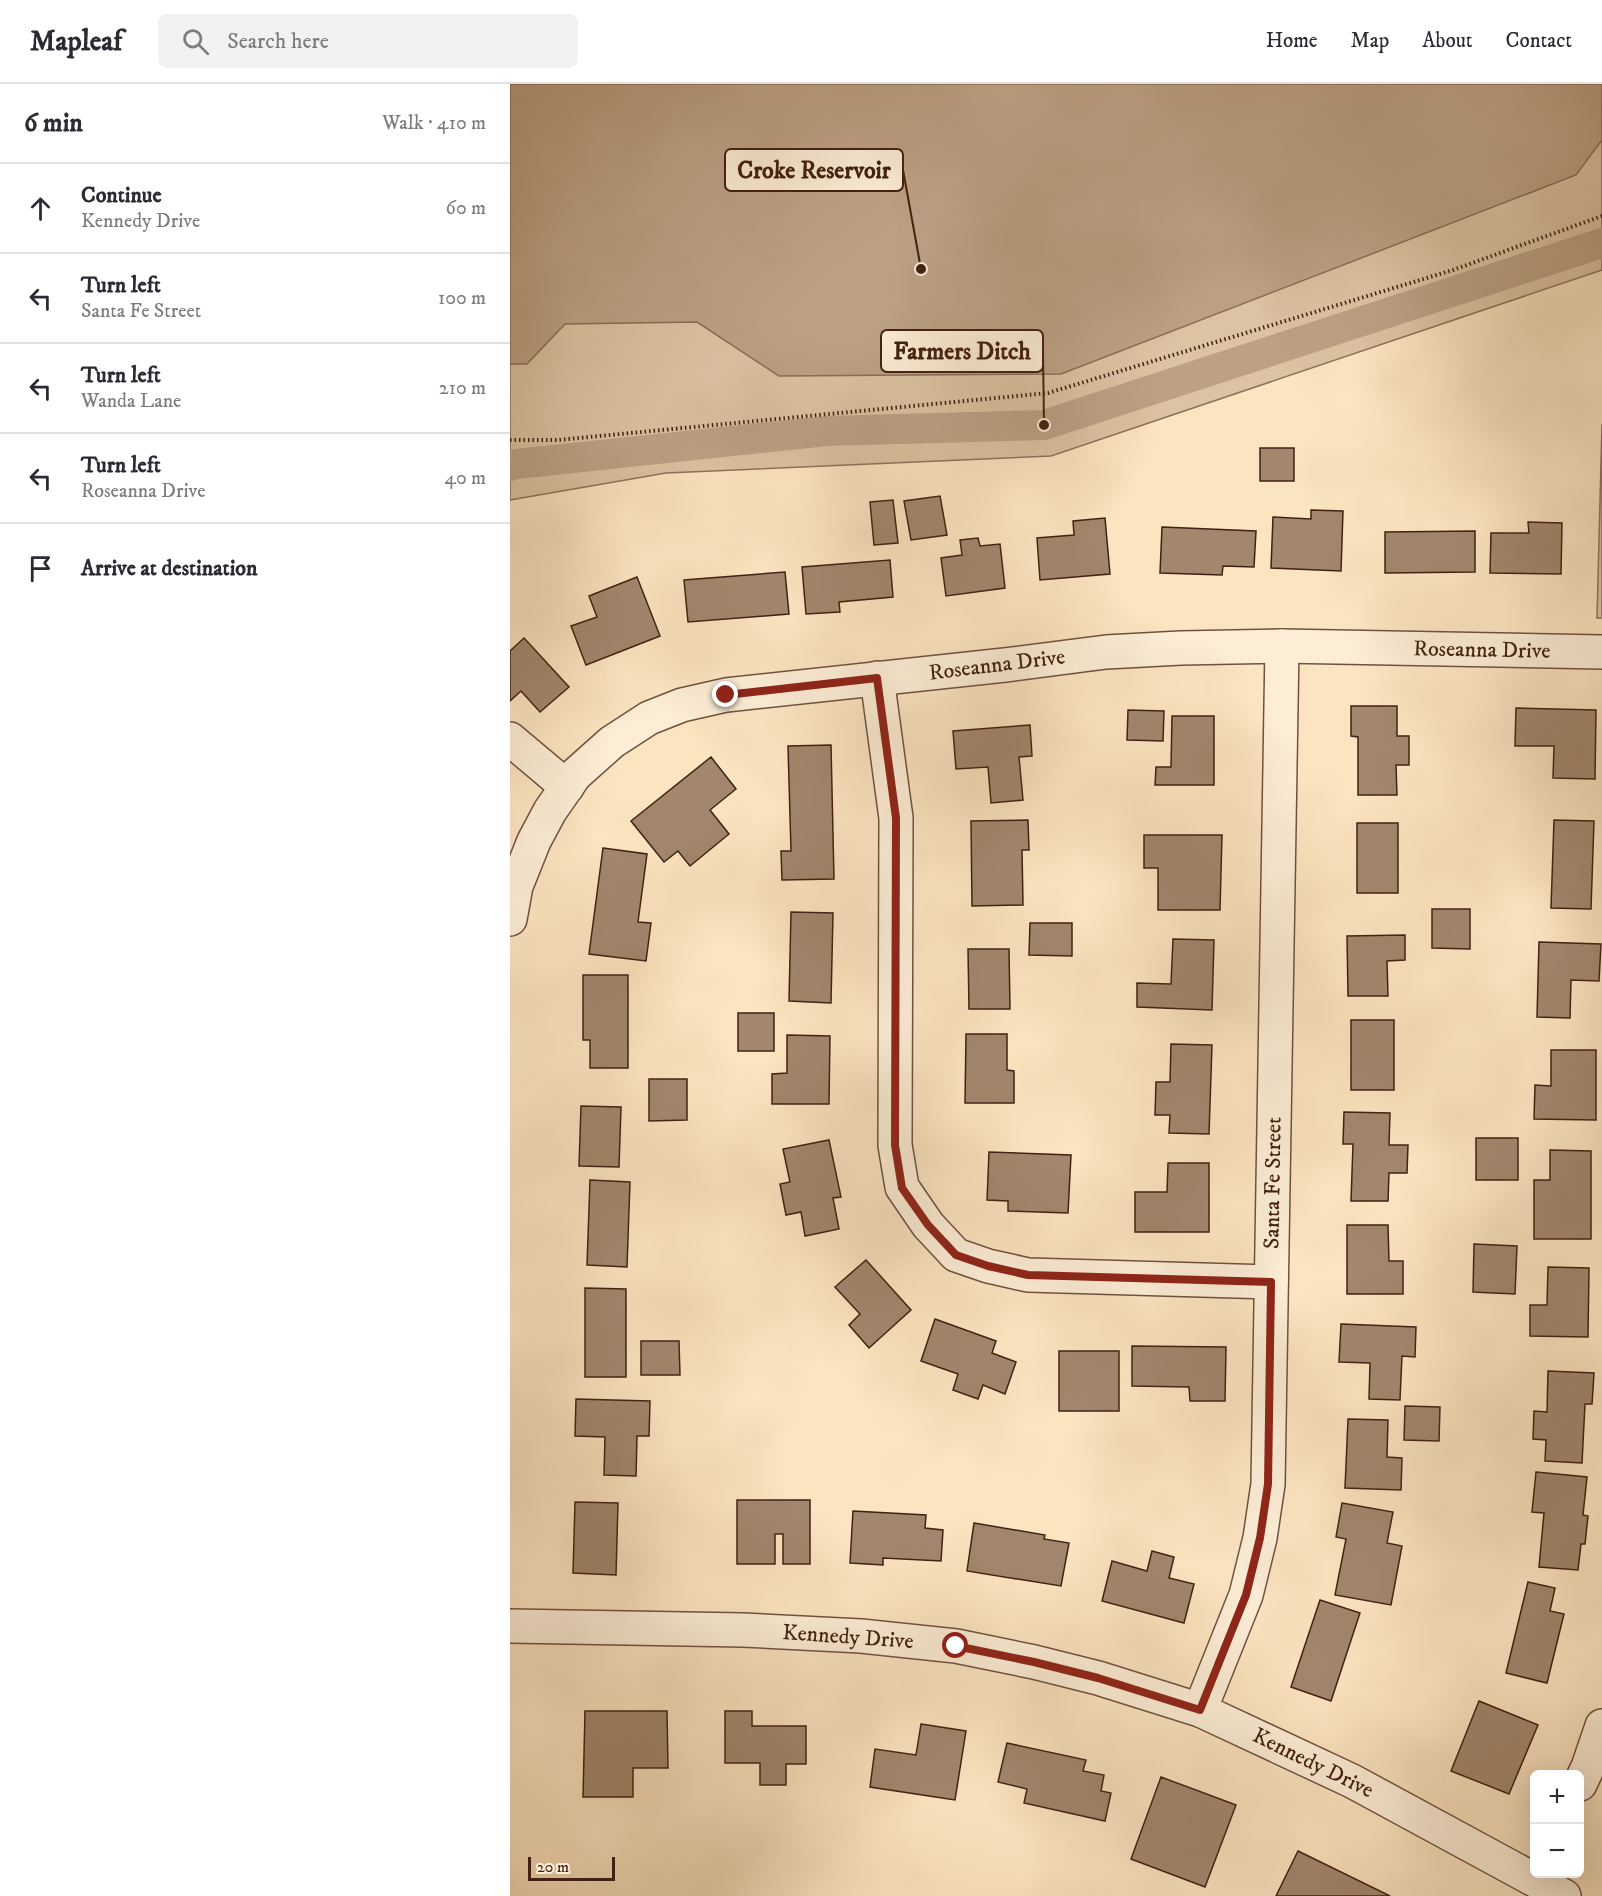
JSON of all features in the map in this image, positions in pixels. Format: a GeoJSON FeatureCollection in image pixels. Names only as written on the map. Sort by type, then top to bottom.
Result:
{"type":"FeatureCollection","features":[{"type":"Feature","properties":{"kind":"street","name":"Roseanna Drive"},"geometry":{"type":"LineString","coordinates":[[510,919],[516,886],[534,841],[550,811],[575,775],[612,742],[649,718],[682,705],[726,695],[1106,652],[1282,646],[1602,652]]}},
{"type":"Feature","properties":{"kind":"street","name":"Santa Fe Street"},"geometry":{"type":"LineString","coordinates":[[1200,1710],[1246,1595],[1260,1538],[1268,1484],[1282,646]]}},
{"type":"Feature","properties":{"kind":"street"},"geometry":{"type":"LineString","coordinates":[[877,678],[896,818],[895,1145],[902,1188],[928,1225],[956,1255],[988,1266],[1028,1275],[1271,1282]]}},
{"type":"Feature","properties":{"kind":"street"},"geometry":{"type":"LineString","coordinates":[[510,739],[567,787]]}},
{"type":"Feature","properties":{"kind":"street","name":"Kennedy Drive"},"geometry":{"type":"LineString","coordinates":[[510,1626],[743,1630],[861,1636],[956,1646],[1034,1662],[1098,1678],[1200,1710],[1352,1781],[1530,1873]]}},
{"type":"Feature","properties":{"kind":"street"},"geometry":{"type":"LineString","coordinates":[[1584,1776],[1602,1726]]}},
{"type":"Feature","properties":{"kind":"street","name":"Kennedy Drive"},"geometry":{"type":"LineString","coordinates":[[1539,1878],[1563,1896]]}},
{"type":"Feature","properties":{"kind":"path"},"geometry":{"type":"LineString","coordinates":[[510,440],[558,440],[1048,393],[1453,270],[1602,216]]}},
{"type":"Feature","properties":{"kind":"shaded area"},"geometry":{"type":"Polygon","coordinates":[[[510,84],[1602,84],[1602,270],[1051,456],[666,473],[510,500],[510,84]]]}},
{"type":"Feature","properties":{"kind":"shaded area"},"geometry":{"type":"Polygon","coordinates":[[[510,84],[1602,84],[1602,140],[1576,175],[1061,374],[779,376],[697,322],[565,324],[527,364],[510,364],[510,84]]]}},
{"type":"Feature","properties":{"kind":"shaded area"},"geometry":{"type":"Polygon","coordinates":[[[1602,424],[1602,618],[1597,618],[1602,424]]]}},
{"type":"Feature","properties":{"kind":"building"},"geometry":{"type":"Polygon","coordinates":[[[1260,448],[1294,448],[1294,481],[1260,481],[1260,448]]]}},
{"type":"Feature","properties":{"kind":"building"},"geometry":{"type":"Polygon","coordinates":[[[940,496],[947,535],[911,540],[904,501],[940,496]]]}},
{"type":"Feature","properties":{"kind":"building"},"geometry":{"type":"Polygon","coordinates":[[[893,500],[898,543],[874,545],[870,502],[893,500]]]}},
{"type":"Feature","properties":{"kind":"building"},"geometry":{"type":"Polygon","coordinates":[[[1311,510],[1343,511],[1341,571],[1271,568],[1273,517],[1311,519],[1311,510]]]}},
{"type":"Feature","properties":{"kind":"building"},"geometry":{"type":"Polygon","coordinates":[[[1105,518],[1110,574],[1040,580],[1037,538],[1074,535],[1073,521],[1105,518]]]}},
{"type":"Feature","properties":{"kind":"building"},"geometry":{"type":"Polygon","coordinates":[[[1528,522],[1562,523],[1561,574],[1490,573],[1491,533],[1529,533],[1528,522]]]}},
{"type":"Feature","properties":{"kind":"building"},"geometry":{"type":"Polygon","coordinates":[[[1162,527],[1256,531],[1254,567],[1223,566],[1222,575],[1160,573],[1162,527]]]}},
{"type":"Feature","properties":{"kind":"building"},"geometry":{"type":"Polygon","coordinates":[[[1475,531],[1475,572],[1385,573],[1385,532],[1475,531]]]}},
{"type":"Feature","properties":{"kind":"building"},"geometry":{"type":"Polygon","coordinates":[[[978,538],[980,546],[1000,544],[1005,588],[946,596],[941,558],[962,555],[960,540],[978,538]]]}},
{"type":"Feature","properties":{"kind":"building"},"geometry":{"type":"Polygon","coordinates":[[[890,560],[893,597],[839,602],[840,612],[806,614],[802,567],[890,560]]]}},
{"type":"Feature","properties":{"kind":"building"},"geometry":{"type":"Polygon","coordinates":[[[785,572],[789,614],[688,622],[684,580],[785,572]]]}},
{"type":"Feature","properties":{"kind":"building"},"geometry":{"type":"Polygon","coordinates":[[[637,577],[660,636],[586,665],[571,626],[597,617],[589,596],[637,577]]]}},
{"type":"Feature","properties":{"kind":"building"},"geometry":{"type":"Polygon","coordinates":[[[524,638],[569,687],[540,712],[521,691],[510,701],[510,651],[524,638]]]}},
{"type":"Feature","properties":{"kind":"building"},"geometry":{"type":"Polygon","coordinates":[[[1351,706],[1397,706],[1397,736],[1409,736],[1409,765],[1396,765],[1397,795],[1358,795],[1358,737],[1351,736],[1351,706]]]}},
{"type":"Feature","properties":{"kind":"building"},"geometry":{"type":"Polygon","coordinates":[[[1516,708],[1596,710],[1595,779],[1553,778],[1554,746],[1515,746],[1516,708]]]}},
{"type":"Feature","properties":{"kind":"building"},"geometry":{"type":"Polygon","coordinates":[[[1128,710],[1164,711],[1163,741],[1127,740],[1128,710]]]}},
{"type":"Feature","properties":{"kind":"building"},"geometry":{"type":"Polygon","coordinates":[[[1172,716],[1214,716],[1214,785],[1155,785],[1156,767],[1171,767],[1172,716]]]}},
{"type":"Feature","properties":{"kind":"building"},"geometry":{"type":"Polygon","coordinates":[[[1030,725],[1032,756],[1019,757],[1023,800],[991,803],[988,767],[956,769],[953,731],[1030,725]]]}},
{"type":"Feature","properties":{"kind":"building"},"geometry":{"type":"Polygon","coordinates":[[[831,745],[834,879],[782,880],[781,851],[791,851],[788,746],[831,745]]]}},
{"type":"Feature","properties":{"kind":"building"},"geometry":{"type":"Polygon","coordinates":[[[711,757],[736,789],[710,810],[729,834],[690,866],[678,851],[664,862],[631,821],[711,757]]]}},
{"type":"Feature","properties":{"kind":"building"},"geometry":{"type":"Polygon","coordinates":[[[1028,820],[1029,850],[1022,850],[1023,905],[972,906],[971,821],[1028,820]]]}},
{"type":"Feature","properties":{"kind":"building"},"geometry":{"type":"Polygon","coordinates":[[[1554,820],[1594,821],[1591,909],[1551,908],[1554,820]]]}},
{"type":"Feature","properties":{"kind":"building"},"geometry":{"type":"Polygon","coordinates":[[[1357,823],[1398,823],[1398,893],[1357,893],[1357,823]]]}},
{"type":"Feature","properties":{"kind":"building"},"geometry":{"type":"Polygon","coordinates":[[[1144,835],[1222,835],[1220,910],[1158,910],[1158,868],[1144,868],[1144,835]]]}},
{"type":"Feature","properties":{"kind":"building"},"geometry":{"type":"Polygon","coordinates":[[[603,848],[647,854],[638,922],[651,923],[646,961],[589,954],[603,848]]]}},
{"type":"Feature","properties":{"kind":"building"},"geometry":{"type":"Polygon","coordinates":[[[1432,909],[1470,909],[1470,949],[1432,948],[1432,909]]]}},
{"type":"Feature","properties":{"kind":"building"},"geometry":{"type":"Polygon","coordinates":[[[791,912],[833,913],[831,1003],[789,1001],[791,912]]]}},
{"type":"Feature","properties":{"kind":"building"},"geometry":{"type":"Polygon","coordinates":[[[1030,923],[1072,923],[1072,956],[1029,955],[1030,923]]]}},
{"type":"Feature","properties":{"kind":"building"},"geometry":{"type":"Polygon","coordinates":[[[1405,935],[1405,960],[1387,961],[1388,996],[1348,996],[1347,936],[1405,935]]]}},
{"type":"Feature","properties":{"kind":"building"},"geometry":{"type":"Polygon","coordinates":[[[1173,939],[1214,940],[1212,1010],[1137,1007],[1137,983],[1171,984],[1173,939]]]}},
{"type":"Feature","properties":{"kind":"building"},"geometry":{"type":"Polygon","coordinates":[[[1539,942],[1601,944],[1599,981],[1571,980],[1570,1018],[1537,1017],[1539,942]]]}},
{"type":"Feature","properties":{"kind":"building"},"geometry":{"type":"Polygon","coordinates":[[[968,949],[1009,949],[1010,1009],[969,1009],[968,949]]]}},
{"type":"Feature","properties":{"kind":"building"},"geometry":{"type":"Polygon","coordinates":[[[583,975],[628,975],[628,1068],[590,1068],[590,1040],[583,1040],[583,975]]]}},
{"type":"Feature","properties":{"kind":"building"},"geometry":{"type":"Polygon","coordinates":[[[738,1013],[774,1013],[774,1051],[738,1051],[738,1013]]]}},
{"type":"Feature","properties":{"kind":"building"},"geometry":{"type":"Polygon","coordinates":[[[1351,1020],[1394,1020],[1394,1090],[1351,1090],[1351,1020]]]}},
{"type":"Feature","properties":{"kind":"building"},"geometry":{"type":"Polygon","coordinates":[[[966,1034],[1007,1034],[1007,1070],[1014,1071],[1014,1103],[965,1103],[966,1034]]]}},
{"type":"Feature","properties":{"kind":"building"},"geometry":{"type":"Polygon","coordinates":[[[787,1035],[830,1036],[829,1104],[772,1104],[772,1074],[787,1073],[787,1035]]]}},
{"type":"Feature","properties":{"kind":"building"},"geometry":{"type":"Polygon","coordinates":[[[1171,1044],[1212,1045],[1209,1134],[1169,1133],[1170,1115],[1155,1115],[1156,1082],[1170,1082],[1171,1044]]]}},
{"type":"Feature","properties":{"kind":"building"},"geometry":{"type":"Polygon","coordinates":[[[1551,1050],[1596,1050],[1596,1120],[1534,1119],[1535,1085],[1551,1086],[1551,1050]]]}},
{"type":"Feature","properties":{"kind":"building"},"geometry":{"type":"Polygon","coordinates":[[[649,1079],[687,1079],[687,1120],[649,1121],[649,1079]]]}},
{"type":"Feature","properties":{"kind":"building"},"geometry":{"type":"Polygon","coordinates":[[[581,1106],[621,1107],[619,1167],[579,1166],[581,1106]]]}},
{"type":"Feature","properties":{"kind":"building"},"geometry":{"type":"Polygon","coordinates":[[[1344,1112],[1390,1113],[1389,1145],[1408,1145],[1407,1173],[1389,1173],[1388,1201],[1351,1201],[1353,1144],[1343,1144],[1344,1112]]]}},
{"type":"Feature","properties":{"kind":"building"},"geometry":{"type":"Polygon","coordinates":[[[1476,1138],[1518,1138],[1518,1180],[1476,1180],[1476,1138]]]}},
{"type":"Feature","properties":{"kind":"building"},"geometry":{"type":"Polygon","coordinates":[[[829,1140],[841,1197],[833,1198],[839,1229],[805,1236],[801,1212],[786,1215],[780,1184],[790,1182],[783,1149],[829,1140]]]}},
{"type":"Feature","properties":{"kind":"building"},"geometry":{"type":"Polygon","coordinates":[[[1550,1150],[1591,1151],[1591,1239],[1534,1239],[1534,1180],[1550,1180],[1550,1150]]]}},
{"type":"Feature","properties":{"kind":"building"},"geometry":{"type":"Polygon","coordinates":[[[989,1152],[1071,1155],[1068,1213],[1008,1211],[1008,1201],[987,1200],[989,1152]]]}},
{"type":"Feature","properties":{"kind":"building"},"geometry":{"type":"Polygon","coordinates":[[[1168,1163],[1209,1163],[1209,1232],[1135,1232],[1135,1192],[1167,1192],[1168,1163]]]}},
{"type":"Feature","properties":{"kind":"building"},"geometry":{"type":"Polygon","coordinates":[[[590,1180],[630,1182],[627,1267],[587,1265],[590,1180]]]}},
{"type":"Feature","properties":{"kind":"building"},"geometry":{"type":"Polygon","coordinates":[[[1347,1225],[1388,1225],[1389,1261],[1403,1261],[1403,1294],[1347,1294],[1347,1225]]]}},
{"type":"Feature","properties":{"kind":"building"},"geometry":{"type":"Polygon","coordinates":[[[1474,1244],[1517,1246],[1515,1294],[1473,1292],[1474,1244]]]}},
{"type":"Feature","properties":{"kind":"building"},"geometry":{"type":"Polygon","coordinates":[[[866,1260],[911,1310],[869,1348],[849,1325],[860,1314],[835,1287],[866,1260]]]}},
{"type":"Feature","properties":{"kind":"building"},"geometry":{"type":"Polygon","coordinates":[[[1548,1267],[1589,1268],[1588,1337],[1530,1336],[1530,1305],[1547,1305],[1548,1267]]]}},
{"type":"Feature","properties":{"kind":"building"},"geometry":{"type":"Polygon","coordinates":[[[585,1288],[626,1289],[626,1377],[585,1377],[585,1288]]]}},
{"type":"Feature","properties":{"kind":"building"},"geometry":{"type":"Polygon","coordinates":[[[935,1319],[996,1341],[992,1353],[1016,1362],[1005,1394],[983,1385],[978,1399],[953,1390],[958,1374],[921,1361],[935,1319]]]}},
{"type":"Feature","properties":{"kind":"building"},"geometry":{"type":"Polygon","coordinates":[[[1341,1324],[1416,1327],[1415,1357],[1402,1356],[1400,1400],[1369,1399],[1370,1363],[1339,1362],[1341,1324]]]}},
{"type":"Feature","properties":{"kind":"building"},"geometry":{"type":"Polygon","coordinates":[[[641,1341],[679,1341],[680,1375],[641,1375],[641,1341]]]}},
{"type":"Feature","properties":{"kind":"building"},"geometry":{"type":"Polygon","coordinates":[[[1132,1346],[1226,1347],[1225,1401],[1190,1401],[1189,1387],[1132,1386],[1132,1346]]]}},
{"type":"Feature","properties":{"kind":"building"},"geometry":{"type":"Polygon","coordinates":[[[1059,1351],[1119,1351],[1119,1411],[1059,1411],[1059,1351]]]}},
{"type":"Feature","properties":{"kind":"building"},"geometry":{"type":"Polygon","coordinates":[[[1548,1371],[1594,1373],[1592,1404],[1585,1404],[1582,1463],[1545,1461],[1546,1440],[1533,1439],[1534,1411],[1547,1412],[1548,1371]]]}},
{"type":"Feature","properties":{"kind":"building"},"geometry":{"type":"Polygon","coordinates":[[[576,1399],[650,1401],[649,1436],[637,1436],[636,1476],[604,1475],[605,1437],[575,1436],[576,1399]]]}},
{"type":"Feature","properties":{"kind":"building"},"geometry":{"type":"Polygon","coordinates":[[[1405,1406],[1440,1407],[1439,1441],[1404,1440],[1405,1406]]]}},
{"type":"Feature","properties":{"kind":"building"},"geometry":{"type":"Polygon","coordinates":[[[1348,1419],[1388,1420],[1387,1457],[1402,1458],[1401,1490],[1345,1488],[1348,1419]]]}},
{"type":"Feature","properties":{"kind":"building"},"geometry":{"type":"Polygon","coordinates":[[[1536,1472],[1587,1477],[1583,1515],[1588,1516],[1585,1544],[1581,1544],[1578,1570],[1539,1567],[1544,1513],[1532,1512],[1536,1472]]]}},
{"type":"Feature","properties":{"kind":"building"},"geometry":{"type":"Polygon","coordinates":[[[737,1500],[810,1500],[810,1564],[783,1564],[783,1534],[775,1534],[775,1564],[737,1564],[737,1500]]]}},
{"type":"Feature","properties":{"kind":"building"},"geometry":{"type":"Polygon","coordinates":[[[575,1502],[618,1503],[616,1575],[573,1573],[575,1502]]]}},
{"type":"Feature","properties":{"kind":"building"},"geometry":{"type":"Polygon","coordinates":[[[1342,1503],[1393,1512],[1387,1543],[1402,1546],[1391,1605],[1335,1595],[1346,1539],[1336,1537],[1342,1503]]]}},
{"type":"Feature","properties":{"kind":"building"},"geometry":{"type":"Polygon","coordinates":[[[853,1511],[926,1515],[925,1528],[943,1530],[941,1561],[883,1558],[883,1565],[850,1563],[853,1511]]]}},
{"type":"Feature","properties":{"kind":"building"},"geometry":{"type":"Polygon","coordinates":[[[974,1523],[1045,1535],[1044,1539],[1069,1543],[1061,1586],[967,1571],[974,1523]]]}},
{"type":"Feature","properties":{"kind":"building"},"geometry":{"type":"Polygon","coordinates":[[[1152,1551],[1174,1557],[1169,1578],[1194,1584],[1184,1623],[1102,1601],[1112,1561],[1147,1571],[1152,1551]]]}},
{"type":"Feature","properties":{"kind":"building"},"geometry":{"type":"Polygon","coordinates":[[[1528,1582],[1555,1588],[1550,1611],[1564,1614],[1547,1683],[1506,1673],[1528,1582]]]}},
{"type":"Feature","properties":{"kind":"building"},"geometry":{"type":"Polygon","coordinates":[[[1320,1600],[1360,1613],[1331,1701],[1291,1687],[1320,1600]]]}},
{"type":"Feature","properties":{"kind":"building"},"geometry":{"type":"Polygon","coordinates":[[[1479,1701],[1538,1725],[1509,1794],[1451,1771],[1479,1701]]]}},
{"type":"Feature","properties":{"kind":"building"},"geometry":{"type":"Polygon","coordinates":[[[585,1711],[667,1711],[668,1768],[633,1768],[633,1797],[583,1797],[585,1711]]]}},
{"type":"Feature","properties":{"kind":"building"},"geometry":{"type":"Polygon","coordinates":[[[725,1711],[752,1711],[752,1726],[806,1726],[806,1764],[786,1764],[786,1785],[760,1785],[760,1763],[725,1763],[725,1711]]]}},
{"type":"Feature","properties":{"kind":"building"},"geometry":{"type":"Polygon","coordinates":[[[921,1724],[966,1731],[955,1800],[870,1787],[875,1749],[916,1755],[921,1724]]]}},
{"type":"Feature","properties":{"kind":"building"},"geometry":{"type":"Polygon","coordinates":[[[1007,1743],[1086,1760],[1083,1771],[1104,1775],[1101,1791],[1111,1793],[1105,1821],[1024,1803],[1027,1789],[998,1782],[1007,1743]]]}},
{"type":"Feature","properties":{"kind":"building"},"geometry":{"type":"Polygon","coordinates":[[[1161,1777],[1236,1805],[1205,1887],[1131,1859],[1161,1777]]]}},
{"type":"Feature","properties":{"kind":"building"},"geometry":{"type":"Polygon","coordinates":[[[1298,1851],[1390,1896],[1276,1896],[1298,1851]]]}},
{"type":"Feature","properties":{"kind":"waterway"},"geometry":{"type":"LineString","coordinates":[[510,466],[827,431],[1044,425],[1602,243]]}},
{"type":"Feature","properties":{"kind":"place","name":"Croke Reservoir"},"geometry":{"type":"Point","coordinates":[921,269]}},
{"type":"Feature","properties":{"kind":"place","name":"Farmers Ditch"},"geometry":{"type":"Point","coordinates":[1044,425]}},
{"type":"Feature","properties":{"kind":"route"},"geometry":{"type":"LineString","coordinates":[[726,695],[877,678],[896,818],[895,1145],[902,1188],[928,1225],[956,1255],[988,1266],[1028,1275],[1271,1282],[1268,1484],[1260,1538],[1246,1595],[1200,1710],[1098,1678],[956,1646]]}}]}
